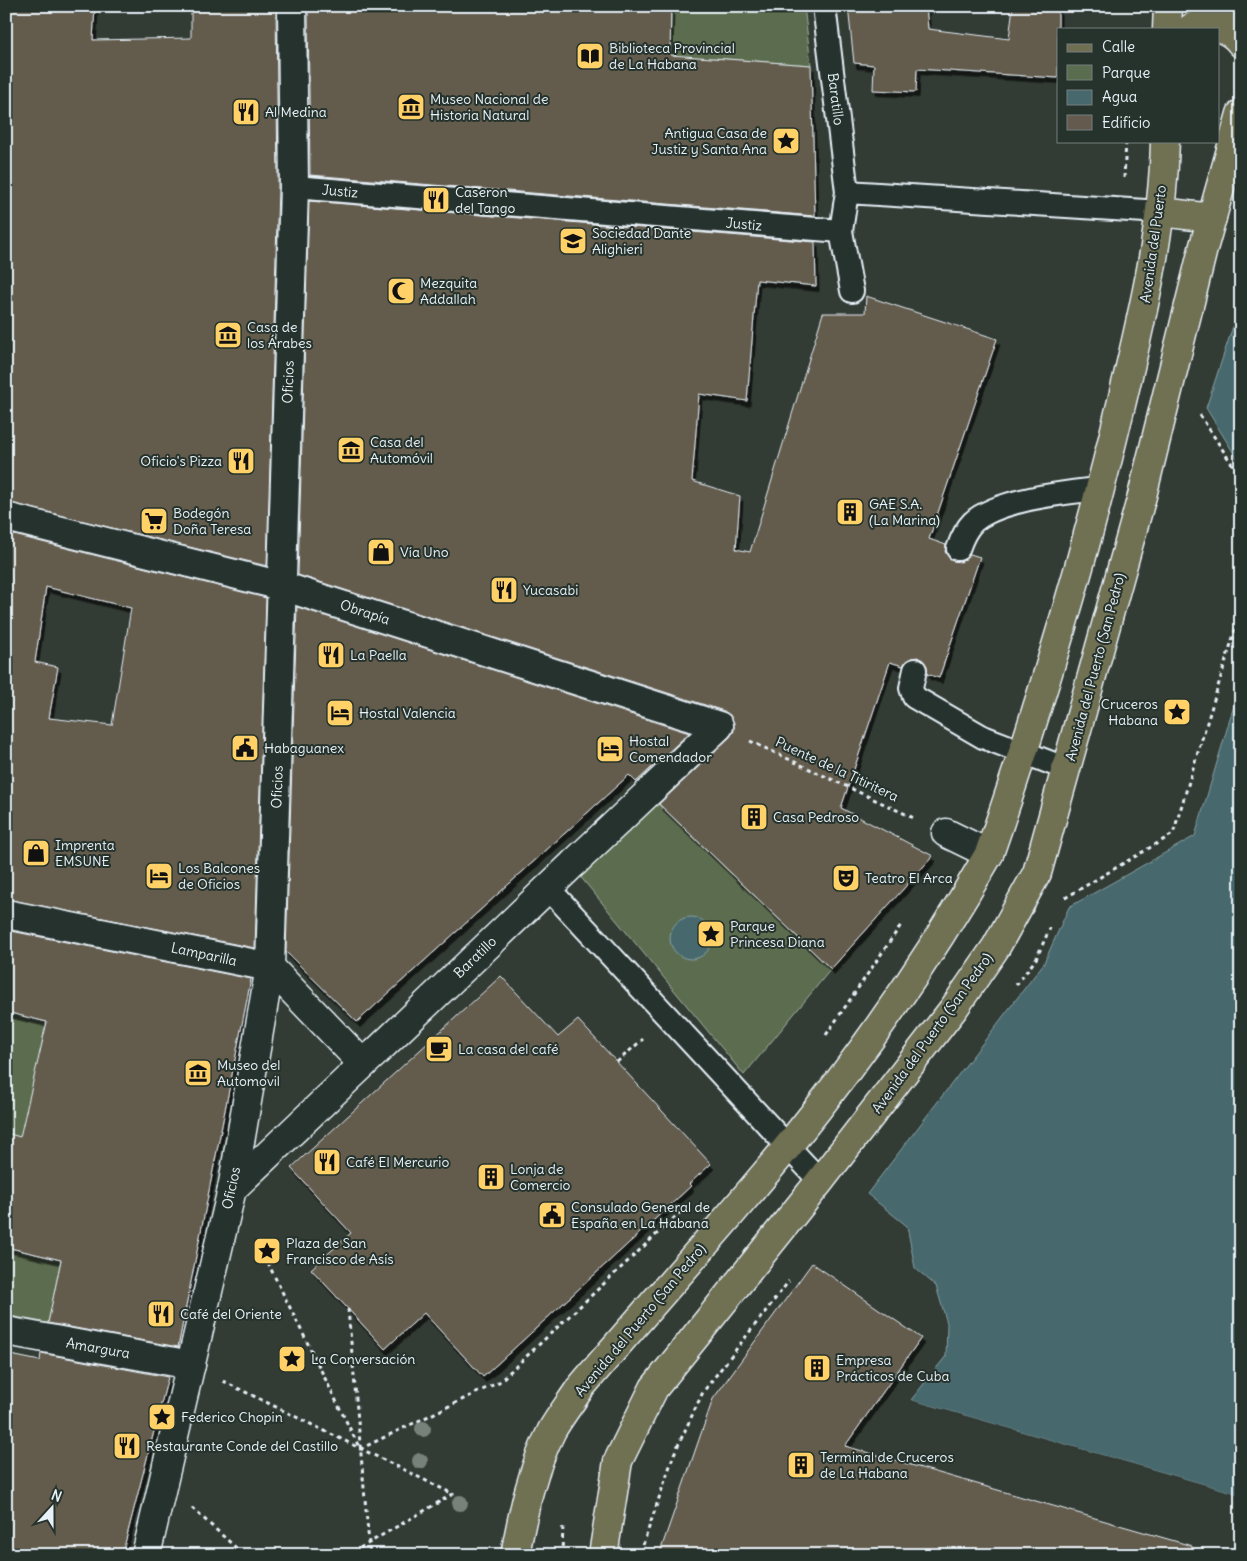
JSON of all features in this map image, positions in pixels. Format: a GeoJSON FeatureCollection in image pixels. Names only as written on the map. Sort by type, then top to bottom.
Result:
{"type":"FeatureCollection","features":[{"type":"Feature","properties":{"kind":"main road"},"geometry":{"type":"LineString","coordinates":[[1167,28],[1168,6]]}},
{"type":"Feature","properties":{"kind":"main road"},"geometry":{"type":"LineString","coordinates":[[1203,6],[1222,10],[1241,7]]}},
{"type":"Feature","properties":{"kind":"main road"},"geometry":{"type":"LineString","coordinates":[[1191,28],[1194,25],[1214,24],[1241,42]]}},
{"type":"Feature","properties":{"kind":"main road"},"geometry":{"type":"LineString","coordinates":[[1161,212],[1212,218],[1241,114]]}},
{"type":"Feature","properties":{"kind":"main road","name":"Avenida del Puerto"},"geometry":{"type":"LineString","coordinates":[[1136,347],[1152,273],[1161,212],[1165,142]]}},
{"type":"Feature","properties":{"kind":"main road","name":"Avenida del Puerto (San Pedro)"},"geometry":{"type":"LineString","coordinates":[[603,1555],[618,1461],[654,1388],[820,1181],[954,1008],[996,946],[1037,873],[1142,496],[1212,218]]}},
{"type":"Feature","properties":{"kind":"main road","name":"Avenida del Puerto (San Pedro)"},"geometry":{"type":"LineString","coordinates":[[515,1555],[523,1513],[535,1472],[552,1430],[580,1388],[788,1146],[862,1051],[969,890],[990,854],[1065,618],[1136,347]]}},
{"type":"Feature","properties":{"kind":"street","name":"Oficios"},"geometry":{"type":"LineString","coordinates":[[146,1555],[232,1189],[270,967],[294,187],[292,6]]}},
{"type":"Feature","properties":{"kind":"street","name":"Obrapía"},"geometry":{"type":"LineString","coordinates":[[6,517],[282,586],[719,726]]}},
{"type":"Feature","properties":{"kind":"street","name":"Baratillo"},"geometry":{"type":"LineString","coordinates":[[232,1189],[719,726]]}},
{"type":"Feature","properties":{"kind":"street"},"geometry":{"type":"LineString","coordinates":[[946,833],[990,854]]}},
{"type":"Feature","properties":{"kind":"street","name":"Lamparilla"},"geometry":{"type":"LineString","coordinates":[[6,914],[270,967]]}},
{"type":"Feature","properties":{"kind":"street"},"geometry":{"type":"LineString","coordinates":[[270,967],[368,1059]]}},
{"type":"Feature","properties":{"kind":"street","name":"Amargura"},"geometry":{"type":"LineString","coordinates":[[6,1331],[190,1366]]}},
{"type":"Feature","properties":{"kind":"lane","name":"Baratillo"},"geometry":{"type":"LineString","coordinates":[[824,6],[847,192]]}},
{"type":"Feature","properties":{"kind":"lane","name":"Justiz"},"geometry":{"type":"LineString","coordinates":[[294,187],[841,231]]}},
{"type":"Feature","properties":{"kind":"lane"},"geometry":{"type":"LineString","coordinates":[[852,291],[841,231],[847,192],[1121,212],[1161,212]]}},
{"type":"Feature","properties":{"kind":"lane"},"geometry":{"type":"LineString","coordinates":[[958,549],[972,523],[988,511],[1053,494],[1100,489]]}},
{"type":"Feature","properties":{"kind":"lane"},"geometry":{"type":"LineString","coordinates":[[915,670],[911,688],[914,697],[983,737],[1067,769]]}},
{"type":"Feature","properties":{"kind":"lane"},"geometry":{"type":"LineString","coordinates":[[548,888],[820,1181]]}},
{"type":"Feature","properties":{"kind":"path"},"geometry":{"type":"LineString","coordinates":[[1121,212],[1126,142]]}},
{"type":"Feature","properties":{"kind":"path"},"geometry":{"type":"LineString","coordinates":[[1198,412],[1241,478]]}},
{"type":"Feature","properties":{"kind":"path","name":"Puente de la Titiritera"},"geometry":{"type":"LineString","coordinates":[[719,726],[946,833]]}},
{"type":"Feature","properties":{"kind":"path"},"geometry":{"type":"LineString","coordinates":[[822,1040],[906,918]]}},
{"type":"Feature","properties":{"kind":"path"},"geometry":{"type":"LineString","coordinates":[[232,1189],[360,1449]]}},
{"type":"Feature","properties":{"kind":"path"},"geometry":{"type":"LineString","coordinates":[[360,1449],[499,1382],[692,1202]]}},
{"type":"Feature","properties":{"kind":"path"},"geometry":{"type":"LineString","coordinates":[[348,1309],[370,1555]]}},
{"type":"Feature","properties":{"kind":"path"},"geometry":{"type":"LineString","coordinates":[[190,1366],[453,1494],[348,1555]]}},
{"type":"Feature","properties":{"kind":"path"},"geometry":{"type":"LineString","coordinates":[[163,1482],[244,1555]]}},
{"type":"Feature","properties":{"kind":"path"},"geometry":{"type":"LineString","coordinates":[[562,1555],[563,1523]]}},
{"type":"Feature","properties":{"kind":"green space"},"geometry":{"type":"Polygon","coordinates":[[[671,6],[804,6],[811,65],[712,58],[668,88],[671,6]]]}},
{"type":"Feature","properties":{"kind":"green space","name":"Parque Princesa Diana"},"geometry":{"type":"Polygon","coordinates":[[[657,803],[831,969],[744,1075],[579,875],[657,803]]]}},
{"type":"Feature","properties":{"kind":"green space"},"geometry":{"type":"Polygon","coordinates":[[[6,1012],[46,1021],[38,1064],[45,1171],[6,1133],[6,1012]]]}},
{"type":"Feature","properties":{"kind":"green space"},"geometry":{"type":"Polygon","coordinates":[[[6,1247],[61,1260],[48,1323],[6,1315],[6,1247]]]}},
{"type":"Feature","properties":{"kind":"water"},"geometry":{"type":"Polygon","coordinates":[[[1241,302],[1241,465],[1206,408],[1241,302]]]}},
{"type":"Feature","properties":{"kind":"water"},"geometry":{"type":"Polygon","coordinates":[[[1241,682],[1241,1495],[911,1400],[946,1356],[947,1323],[936,1286],[915,1268],[907,1226],[867,1194],[1044,963],[1069,907],[1195,836],[1241,682]]]}},
{"type":"Feature","properties":{"kind":"water"},"geometry":{"type":"Polygon","coordinates":[[[695,917],[703,920],[709,926],[712,938],[709,950],[703,956],[687,959],[679,956],[673,950],[670,934],[673,926],[679,920],[695,917]]]}},
{"type":"Feature","properties":{"kind":"pier"},"geometry":{"type":"Polygon","coordinates":[[[911,1400],[1241,1495],[1241,1497],[911,1402],[911,1400]]]}},
{"type":"Feature","properties":{"kind":"building"},"geometry":{"type":"Polygon","coordinates":[[[6,6],[95,6],[93,40],[191,38],[191,6],[276,6],[278,187],[267,566],[6,502],[6,6]]]}},
{"type":"Feature","properties":{"kind":"building"},"geometry":{"type":"Polygon","coordinates":[[[308,6],[671,6],[670,55],[811,65],[815,216],[310,175],[308,6]]]}},
{"type":"Feature","properties":{"kind":"building"},"geometry":{"type":"Polygon","coordinates":[[[848,6],[926,6],[928,29],[1009,39],[1013,6],[1058,6],[1057,78],[917,69],[916,92],[873,90],[874,65],[854,63],[848,6]]]}},
{"type":"Feature","properties":{"kind":"building"},"geometry":{"type":"Polygon","coordinates":[[[309,201],[815,242],[816,286],[757,280],[747,401],[699,394],[692,481],[740,496],[736,549],[750,552],[823,313],[865,313],[866,296],[997,339],[929,539],[946,545],[945,552],[953,561],[961,562],[970,554],[980,557],[939,678],[927,674],[927,666],[918,657],[911,658],[903,666],[890,662],[841,808],[933,856],[831,969],[659,804],[730,737],[734,731],[734,723],[730,715],[724,711],[298,575],[309,201]]]}},
{"type":"Feature","properties":{"kind":"building"},"geometry":{"type":"Polygon","coordinates":[[[6,533],[266,598],[255,948],[6,899],[6,533]],[[46,587],[35,662],[58,667],[49,718],[112,725],[131,608],[46,587]]]}},
{"type":"Feature","properties":{"kind":"building"},"geometry":{"type":"Polygon","coordinates":[[[297,607],[689,733],[636,782],[629,775],[357,1022],[286,952],[297,607]]]}},
{"type":"Feature","properties":{"kind":"building"},"geometry":{"type":"Polygon","coordinates":[[[6,930],[251,979],[178,1347],[48,1323],[61,1260],[6,1247],[6,1133],[20,1137],[47,1022],[6,1012],[6,930]]]}},
{"type":"Feature","properties":{"kind":"building","name":"Lonja de Comercio"},"geometry":{"type":"Polygon","coordinates":[[[501,976],[558,1037],[578,1020],[711,1164],[689,1184],[691,1186],[483,1377],[424,1313],[385,1349],[311,1269],[351,1233],[291,1168],[501,976]]]}},
{"type":"Feature","properties":{"kind":"building","name":"Terminal de Cruceros de La Habana"},"geometry":{"type":"Polygon","coordinates":[[[812,1263],[921,1338],[845,1446],[1192,1546],[1190,1555],[659,1555],[713,1399],[812,1263]]]}},
{"type":"Feature","properties":{"kind":"building"},"geometry":{"type":"Polygon","coordinates":[[[41,1353],[168,1377],[122,1555],[6,1555],[6,1354],[40,1361],[41,1353]]]}},
{"type":"Feature","properties":{"kind":"place","name":"Biblioteca Provincial de La Habana"},"geometry":{"type":"Point","coordinates":[590,56]}},
{"type":"Feature","properties":{"kind":"place","name":"Museo Nacional de Historia Natural"},"geometry":{"type":"Point","coordinates":[411,107]}},
{"type":"Feature","properties":{"kind":"place","name":"Al Medina"},"geometry":{"type":"Point","coordinates":[246,112]}},
{"type":"Feature","properties":{"kind":"place","name":"Antigua Casa de Justiz y Santa Ana"},"geometry":{"type":"Point","coordinates":[786,141]}},
{"type":"Feature","properties":{"kind":"place","name":"Caseron del Tango"},"geometry":{"type":"Point","coordinates":[436,200]}},
{"type":"Feature","properties":{"kind":"place","name":"Sociedad Dante Alighieri"},"geometry":{"type":"Point","coordinates":[573,241]}},
{"type":"Feature","properties":{"kind":"place","name":"Mezquita Addallah"},"geometry":{"type":"Point","coordinates":[401,291]}},
{"type":"Feature","properties":{"kind":"place","name":"Casa de los Árabes"},"geometry":{"type":"Point","coordinates":[228,335]}},
{"type":"Feature","properties":{"kind":"place","name":"Casa del Automóvil"},"geometry":{"type":"Point","coordinates":[351,450]}},
{"type":"Feature","properties":{"kind":"place","name":"Oficio's Pizza"},"geometry":{"type":"Point","coordinates":[241,461]}},
{"type":"Feature","properties":{"kind":"place","name":"GAE S.A. (La Marina)"},"geometry":{"type":"Point","coordinates":[850,512]}},
{"type":"Feature","properties":{"kind":"place","name":"Bodegón Doña Teresa"},"geometry":{"type":"Point","coordinates":[154,521]}},
{"type":"Feature","properties":{"kind":"place","name":"Vía Uno"},"geometry":{"type":"Point","coordinates":[381,552]}},
{"type":"Feature","properties":{"kind":"place","name":"Yucasabi"},"geometry":{"type":"Point","coordinates":[504,590]}},
{"type":"Feature","properties":{"kind":"place","name":"La Paella"},"geometry":{"type":"Point","coordinates":[331,655]}},
{"type":"Feature","properties":{"kind":"place","name":"Cruceros Habana"},"geometry":{"type":"Point","coordinates":[1177,712]}},
{"type":"Feature","properties":{"kind":"place","name":"Hostal Valencia"},"geometry":{"type":"Point","coordinates":[340,713]}},
{"type":"Feature","properties":{"kind":"place","name":"Habaguanex"},"geometry":{"type":"Point","coordinates":[245,748]}},
{"type":"Feature","properties":{"kind":"place","name":"Hostal Comendador"},"geometry":{"type":"Point","coordinates":[610,749]}},
{"type":"Feature","properties":{"kind":"place","name":"Casa Pedroso"},"geometry":{"type":"Point","coordinates":[754,817]}},
{"type":"Feature","properties":{"kind":"place","name":"Imprenta EMSUNE"},"geometry":{"type":"Point","coordinates":[36,853]}},
{"type":"Feature","properties":{"kind":"place","name":"Los Balcones de Oficios"},"geometry":{"type":"Point","coordinates":[159,876]}},
{"type":"Feature","properties":{"kind":"place","name":"Teatro El Arca"},"geometry":{"type":"Point","coordinates":[846,878]}},
{"type":"Feature","properties":{"kind":"place","name":"Parque Princesa Diana"},"geometry":{"type":"Point","coordinates":[711,934]}},
{"type":"Feature","properties":{"kind":"place","name":"La casa del café"},"geometry":{"type":"Point","coordinates":[439,1049]}},
{"type":"Feature","properties":{"kind":"place","name":"Museo del Automovil"},"geometry":{"type":"Point","coordinates":[198,1073]}},
{"type":"Feature","properties":{"kind":"place","name":"Café El Mercurio"},"geometry":{"type":"Point","coordinates":[327,1162]}},
{"type":"Feature","properties":{"kind":"place","name":"Lonja de Comercio"},"geometry":{"type":"Point","coordinates":[491,1177]}},
{"type":"Feature","properties":{"kind":"place","name":"Consulado General de España en La Habana"},"geometry":{"type":"Point","coordinates":[552,1215]}},
{"type":"Feature","properties":{"kind":"place","name":"Plaza de San Francisco de Asís"},"geometry":{"type":"Point","coordinates":[267,1251]}},
{"type":"Feature","properties":{"kind":"place","name":"Café del Oriente"},"geometry":{"type":"Point","coordinates":[161,1314]}},
{"type":"Feature","properties":{"kind":"place","name":"La Conversación"},"geometry":{"type":"Point","coordinates":[292,1359]}},
{"type":"Feature","properties":{"kind":"place","name":"Empresa Prácticos de Cuba"},"geometry":{"type":"Point","coordinates":[817,1368]}},
{"type":"Feature","properties":{"kind":"place","name":"Federico Chopin"},"geometry":{"type":"Point","coordinates":[162,1417]}},
{"type":"Feature","properties":{"kind":"place","name":"Restaurante Conde del Castillo"},"geometry":{"type":"Point","coordinates":[127,1446]}},
{"type":"Feature","properties":{"kind":"place","name":"Terminal de Cruceros de La Habana"},"geometry":{"type":"Point","coordinates":[801,1465]}}]}
